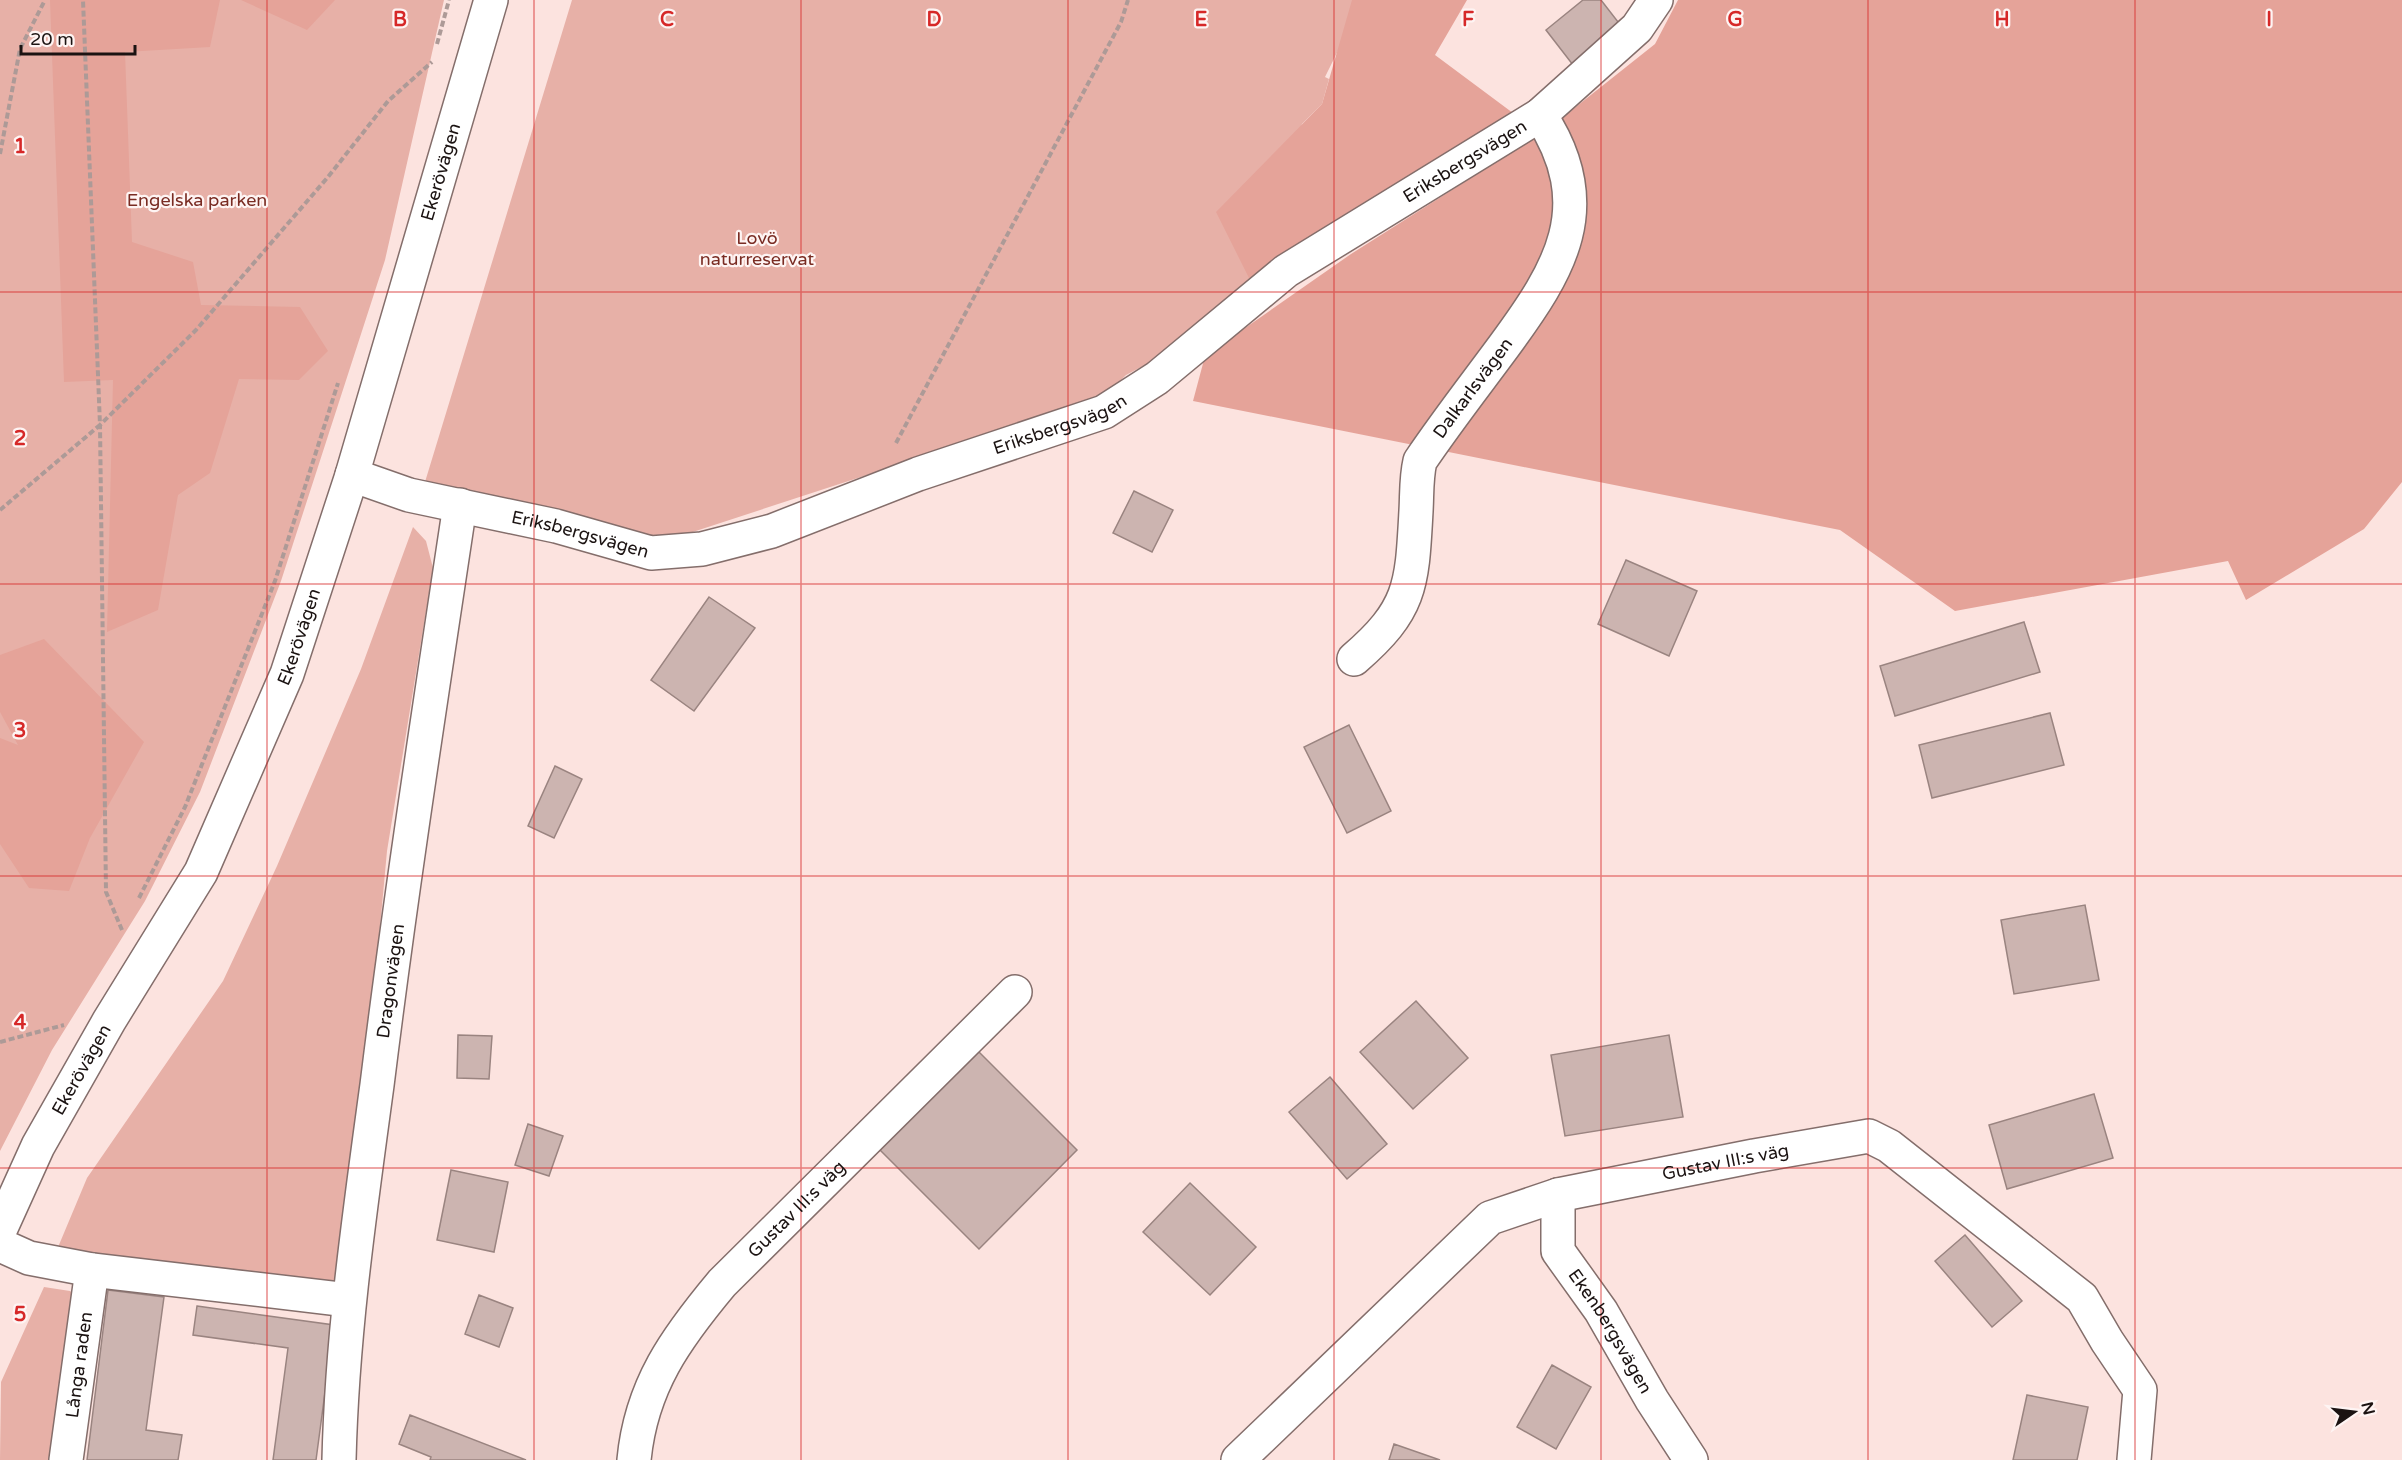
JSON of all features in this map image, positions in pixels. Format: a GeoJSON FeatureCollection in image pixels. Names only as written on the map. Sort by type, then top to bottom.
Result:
{"type":"FeatureCollection","features":[{"type":"Feature","properties":{"kind":"street","name":"Ekerövägen"},"geometry":{"type":"LineString","coordinates":[[0,1230],[38,1146],[109,1021],[201,872],[287,674],[352,475],[491,0]]}},
{"type":"Feature","properties":{"kind":"street","name":"Eriksbergsvägen"},"geometry":{"type":"LineString","coordinates":[[352,475],[409,495],[556,526],[651,553],[702,549],[772,531],[918,474],[1104,412],[1157,378],[1286,272],[1540,115],[1637,28],[1656,0]]}},
{"type":"Feature","properties":{"kind":"street","name":"Dalkarlsvägen"},"geometry":{"type":"LineString","coordinates":[[1354,659],[1393,621],[1407,593],[1414,532],[1416,479],[1420,461],[1542,294],[1563,248],[1570,215],[1569,186],[1553,134],[1540,115]]}},
{"type":"Feature","properties":{"kind":"street","name":"Dragonvägen"},"geometry":{"type":"LineString","coordinates":[[339,1460],[341,1390],[348,1300],[394,943],[460,505]]}},
{"type":"Feature","properties":{"kind":"street","name":"Gustav III:s väg"},"geometry":{"type":"LineString","coordinates":[[634,1460],[638,1426],[658,1374],[693,1317],[722,1283],[1015,992]]}},
{"type":"Feature","properties":{"kind":"street","name":"Gustav III:s väg"},"geometry":{"type":"LineString","coordinates":[[1238,1460],[1490,1218],[1558,1195],[1869,1136],[1889,1146],[2082,1298],[2140,1390],[2134,1460]]}},
{"type":"Feature","properties":{"kind":"street","name":"Ekenbergsvägen"},"geometry":{"type":"LineString","coordinates":[[1558,1195],[1558,1251],[1601,1311],[1652,1400],[1691,1460]]}},
{"type":"Feature","properties":{"kind":"street"},"geometry":{"type":"LineString","coordinates":[[0,1245],[29,1258],[92,1270],[348,1300]]}},
{"type":"Feature","properties":{"kind":"street","name":"Långa raden"},"geometry":{"type":"LineString","coordinates":[[66,1460],[92,1270]]}},
{"type":"Feature","properties":{"kind":"path"},"geometry":{"type":"LineString","coordinates":[[0,154],[20,49],[45,0]]}},
{"type":"Feature","properties":{"kind":"path"},"geometry":{"type":"LineString","coordinates":[[83,0],[100,425],[106,892],[122,930]]}},
{"type":"Feature","properties":{"kind":"path"},"geometry":{"type":"LineString","coordinates":[[429,74],[449,0]]}},
{"type":"Feature","properties":{"kind":"path"},"geometry":{"type":"LineString","coordinates":[[868,494],[1121,22],[1128,0]]}},
{"type":"Feature","properties":{"kind":"path"},"geometry":{"type":"LineString","coordinates":[[0,510],[100,425],[196,330],[328,177],[388,101],[432,62]]}},
{"type":"Feature","properties":{"kind":"path"},"geometry":{"type":"LineString","coordinates":[[138,900],[185,807],[275,581],[339,380]]}},
{"type":"Feature","properties":{"kind":"path"},"geometry":{"type":"LineString","coordinates":[[117,940],[128,920]]}},
{"type":"Feature","properties":{"kind":"path"},"geometry":{"type":"LineString","coordinates":[[0,1042],[68,1024],[62,1034]]}},
{"type":"Feature","properties":{"kind":"green space","name":"Engelska parken"},"geometry":{"type":"Polygon","coordinates":[[[0,0],[444,0],[385,260],[281,581],[200,792],[145,901],[52,1050],[0,1151],[0,0]]]}},
{"type":"Feature","properties":{"kind":"green space","name":"Lovö naturreservat"},"geometry":{"type":"Polygon","coordinates":[[[572,0],[1363,0],[1325,77],[1329,79],[1322,104],[1302,124],[1250,280],[1158,358],[1126,375],[1103,398],[659,543],[425,482],[572,0]]]}},
{"type":"Feature","properties":{"kind":"green space"},"geometry":{"type":"Polygon","coordinates":[[[413,527],[426,541],[433,568],[387,851],[361,1133],[336,1289],[56,1252],[87,1178],[223,981],[277,866],[361,669],[413,527]]]}},
{"type":"Feature","properties":{"kind":"green space"},"geometry":{"type":"Polygon","coordinates":[[[44,1287],[70,1291],[78,1298],[54,1460],[0,1460],[1,1382],[44,1287]]]}},
{"type":"Feature","properties":{"kind":"shaded area"},"geometry":{"type":"Polygon","coordinates":[[[50,0],[220,0],[210,47],[125,52],[132,242],[193,262],[201,305],[300,307],[328,351],[299,380],[239,379],[210,473],[178,495],[158,610],[107,632],[113,380],[64,382],[50,0]]]}},
{"type":"Feature","properties":{"kind":"shaded area"},"geometry":{"type":"Polygon","coordinates":[[[241,0],[335,0],[307,30],[241,0]]]}},
{"type":"Feature","properties":{"kind":"shaded area"},"geometry":{"type":"Polygon","coordinates":[[[1352,0],[1467,0],[1435,55],[1517,116],[1250,280],[1216,212],[1322,104],[1352,0]]]}},
{"type":"Feature","properties":{"kind":"shaded area"},"geometry":{"type":"Polygon","coordinates":[[[1678,0],[2402,0],[2402,482],[2364,529],[2246,600],[2228,561],[1955,611],[1840,530],[1193,401],[1205,356],[1351,254],[1548,129],[1655,44],[1678,0]]]}},
{"type":"Feature","properties":{"kind":"shaded area"},"geometry":{"type":"Polygon","coordinates":[[[44,639],[144,742],[90,838],[69,891],[29,888],[0,844],[0,738],[18,745],[0,712],[0,655],[44,639]]]}},
{"type":"Feature","properties":{"kind":"building"},"geometry":{"type":"Polygon","coordinates":[[[1583,0],[1601,0],[1622,27],[1573,65],[1546,30],[1583,0]]]}},
{"type":"Feature","properties":{"kind":"building"},"geometry":{"type":"Polygon","coordinates":[[[1134,491],[1173,510],[1152,552],[1113,533],[1134,491]]]}},
{"type":"Feature","properties":{"kind":"building"},"geometry":{"type":"Polygon","coordinates":[[[1626,560],[1697,591],[1669,656],[1598,624],[1626,560]]]}},
{"type":"Feature","properties":{"kind":"building"},"geometry":{"type":"Polygon","coordinates":[[[709,597],[755,628],[694,711],[651,680],[709,597]]]}},
{"type":"Feature","properties":{"kind":"building"},"geometry":{"type":"Polygon","coordinates":[[[2024,622],[2040,672],[1895,716],[1880,666],[2024,622]]]}},
{"type":"Feature","properties":{"kind":"building"},"geometry":{"type":"Polygon","coordinates":[[[2050,713],[2064,765],[1932,798],[1919,745],[2050,713]]]}},
{"type":"Feature","properties":{"kind":"building"},"geometry":{"type":"Polygon","coordinates":[[[1349,725],[1391,811],[1347,833],[1304,747],[1349,725]]]}},
{"type":"Feature","properties":{"kind":"building"},"geometry":{"type":"Polygon","coordinates":[[[555,766],[582,779],[554,838],[528,826],[555,766]]]}},
{"type":"Feature","properties":{"kind":"building"},"geometry":{"type":"Polygon","coordinates":[[[2085,905],[2099,980],[2014,994],[2001,920],[2085,905]]]}},
{"type":"Feature","properties":{"kind":"building"},"geometry":{"type":"Polygon","coordinates":[[[1416,1001],[1468,1058],[1413,1109],[1360,1052],[1416,1001]]]}},
{"type":"Feature","properties":{"kind":"building"},"geometry":{"type":"Polygon","coordinates":[[[458,1035],[492,1036],[489,1079],[457,1078],[458,1035]]]}},
{"type":"Feature","properties":{"kind":"building"},"geometry":{"type":"Polygon","coordinates":[[[1669,1035],[1683,1117],[1565,1136],[1551,1055],[1669,1035]]]}},
{"type":"Feature","properties":{"kind":"building"},"geometry":{"type":"Polygon","coordinates":[[[971,1044],[1077,1150],[979,1249],[873,1143],[971,1044]]]}},
{"type":"Feature","properties":{"kind":"building"},"geometry":{"type":"Polygon","coordinates":[[[1330,1077],[1387,1144],[1347,1179],[1289,1112],[1330,1077]]]}},
{"type":"Feature","properties":{"kind":"building"},"geometry":{"type":"Polygon","coordinates":[[[2094,1094],[2113,1158],[2007,1189],[1989,1125],[2094,1094]]]}},
{"type":"Feature","properties":{"kind":"building"},"geometry":{"type":"Polygon","coordinates":[[[528,1124],[563,1136],[549,1176],[515,1165],[528,1124]]]}},
{"type":"Feature","properties":{"kind":"building"},"geometry":{"type":"Polygon","coordinates":[[[451,1170],[508,1182],[494,1252],[437,1240],[451,1170]]]}},
{"type":"Feature","properties":{"kind":"building"},"geometry":{"type":"Polygon","coordinates":[[[1190,1183],[1256,1247],[1210,1295],[1143,1232],[1190,1183]]]}},
{"type":"Feature","properties":{"kind":"building"},"geometry":{"type":"Polygon","coordinates":[[[1965,1235],[2022,1301],[1992,1327],[1935,1261],[1965,1235]]]}},
{"type":"Feature","properties":{"kind":"building"},"geometry":{"type":"Polygon","coordinates":[[[108,1290],[164,1297],[146,1430],[182,1435],[178,1460],[87,1460],[108,1290]]]}},
{"type":"Feature","properties":{"kind":"building"},"geometry":{"type":"Polygon","coordinates":[[[479,1295],[513,1308],[499,1347],[465,1334],[479,1295]]]}},
{"type":"Feature","properties":{"kind":"building"},"geometry":{"type":"Polygon","coordinates":[[[197,1306],[334,1325],[316,1460],[273,1460],[288,1348],[193,1335],[197,1306]]]}},
{"type":"Feature","properties":{"kind":"building"},"geometry":{"type":"Polygon","coordinates":[[[1552,1365],[1591,1387],[1556,1449],[1517,1427],[1552,1365]]]}},
{"type":"Feature","properties":{"kind":"building"},"geometry":{"type":"Polygon","coordinates":[[[2027,1395],[2088,1407],[2077,1460],[2013,1460],[2027,1395]]]}},
{"type":"Feature","properties":{"kind":"building"},"geometry":{"type":"Polygon","coordinates":[[[410,1415],[526,1460],[430,1460],[431,1457],[399,1444],[410,1415]]]}},
{"type":"Feature","properties":{"kind":"building"},"geometry":{"type":"Polygon","coordinates":[[[1394,1444],[1440,1460],[1389,1460],[1394,1444]]]}}]}
